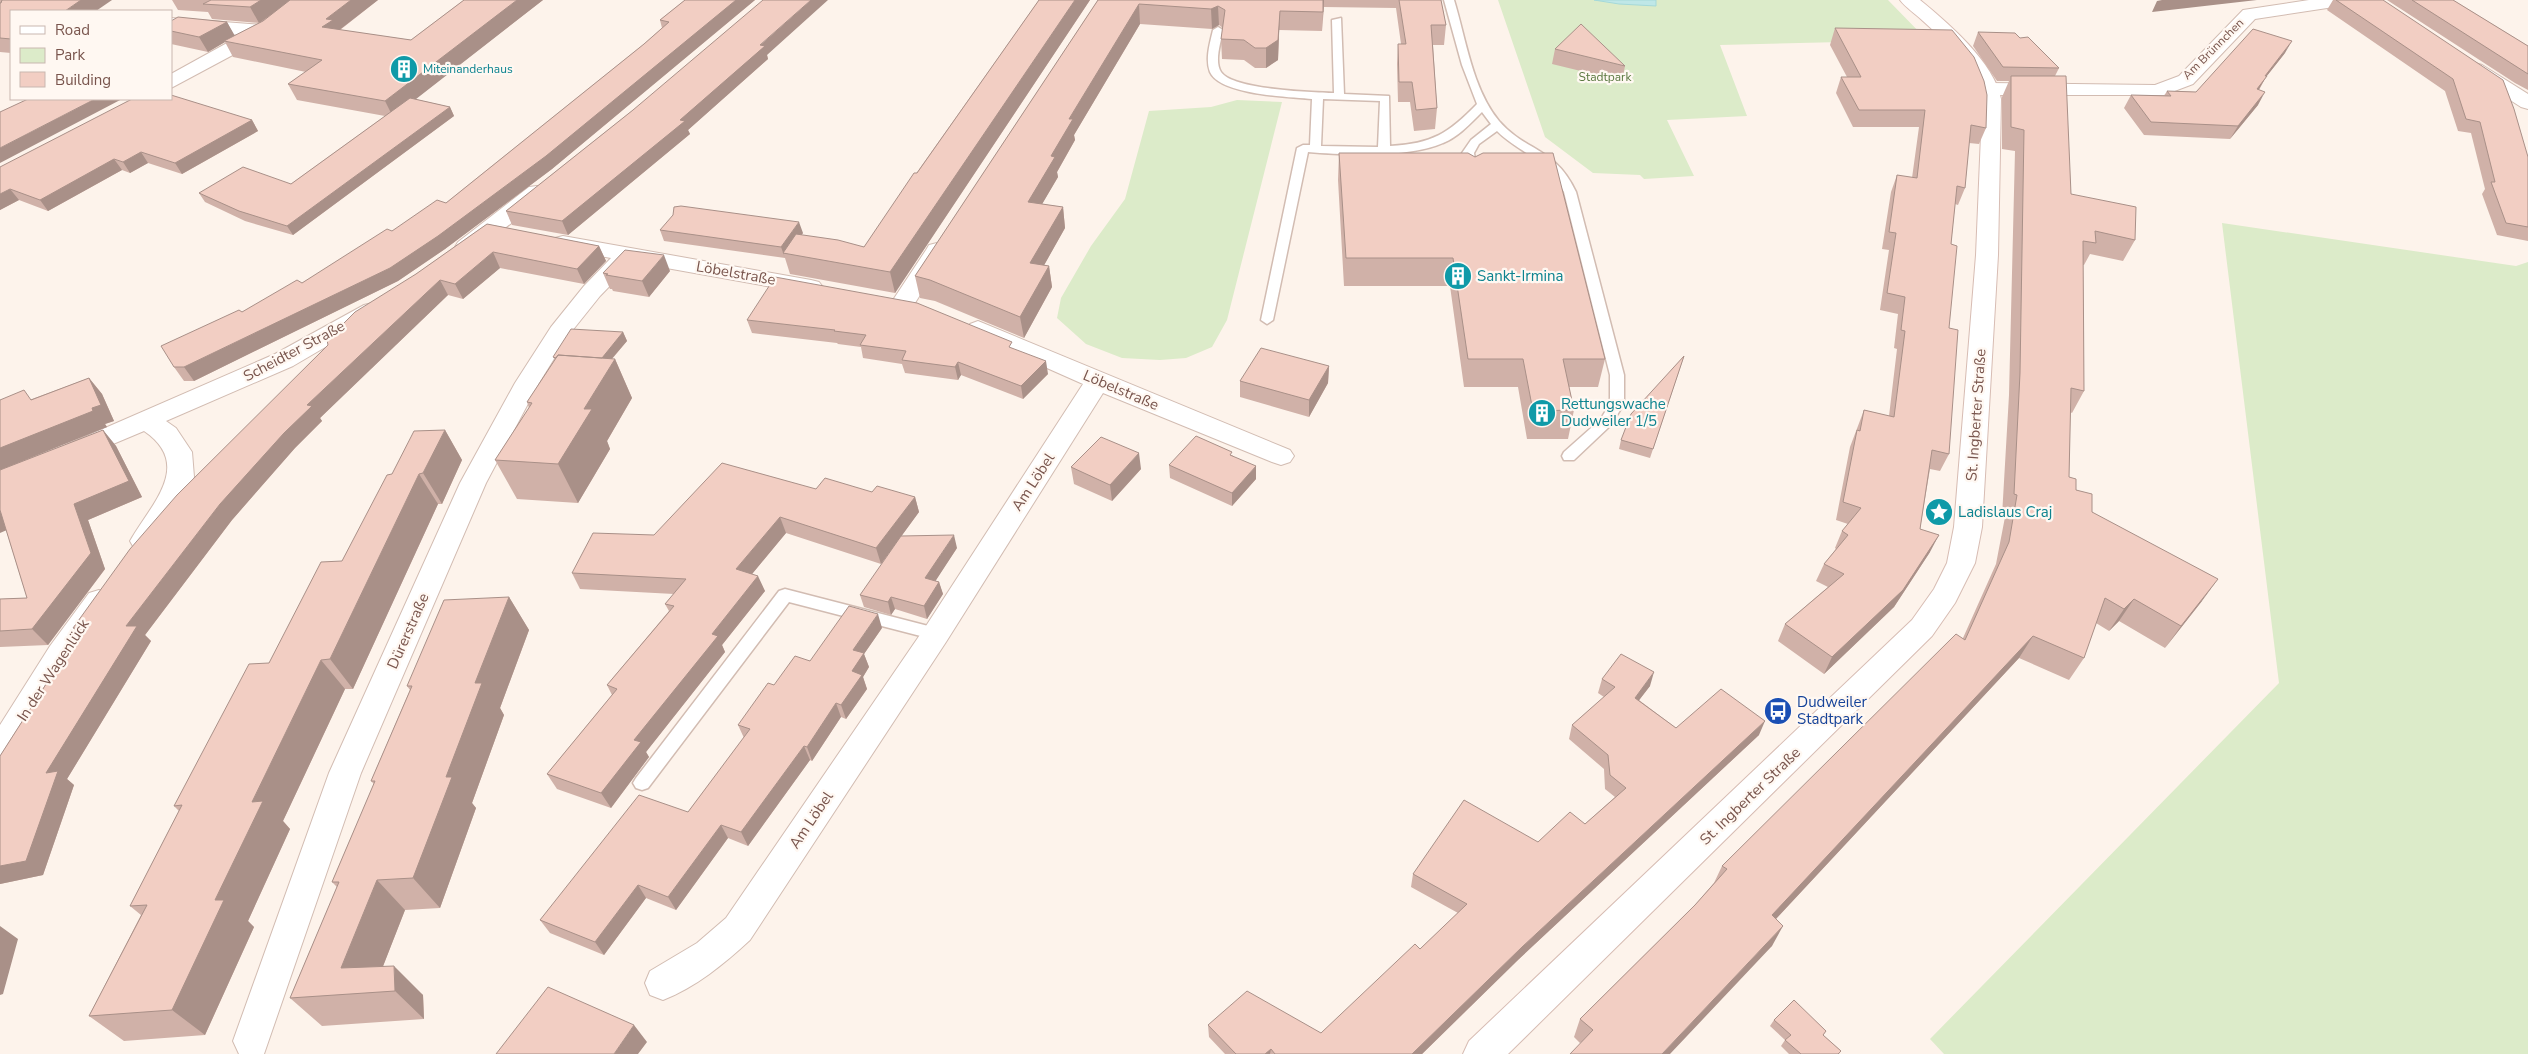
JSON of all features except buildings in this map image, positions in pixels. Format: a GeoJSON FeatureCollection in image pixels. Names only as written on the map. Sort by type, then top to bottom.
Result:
{"type":"FeatureCollection","features":[{"type":"Feature","properties":{"kind":"street"},"geometry":{"type":"LineString","coordinates":[[172,81],[263,31],[307,0]]}},
{"type":"Feature","properties":{"kind":"street","name":"St. Ingberter Straße"},"geometry":{"type":"LineString","coordinates":[[1482,1054],[1922,628],[1946,595],[1961,563],[1968,527],[1986,255],[1992,111],[1989,89],[1967,56],[1935,22],[1909,0]]}},
{"type":"Feature","properties":{"kind":"street","name":"Am Brünnchen"},"geometry":{"type":"LineString","coordinates":[[1989,89],[2158,92],[2186,80],[2249,14],[2347,0]]}},
{"type":"Feature","properties":{"kind":"street"},"geometry":{"type":"LineString","coordinates":[[172,23],[263,31]]}},
{"type":"Feature","properties":{"kind":"street"},"geometry":{"type":"LineString","coordinates":[[2462,61],[2528,104]]}},
{"type":"Feature","properties":{"kind":"street"},"geometry":{"type":"LineString","coordinates":[[451,257],[491,230],[552,180]]}},
{"type":"Feature","properties":{"kind":"street","name":"Löbelstraße"},"geometry":{"type":"LineString","coordinates":[[491,230],[834,291]]}},
{"type":"Feature","properties":{"kind":"street"},"geometry":{"type":"LineString","coordinates":[[926,308],[893,301],[946,238]]}},
{"type":"Feature","properties":{"kind":"street","name":"Dürerstraße"},"geometry":{"type":"LineString","coordinates":[[251,1041],[345,773],[473,483],[527,383],[559,332],[592,291],[628,254]]}},
{"type":"Feature","properties":{"kind":"street","name":"Scheidter Straße"},"geometry":{"type":"LineString","coordinates":[[50,462],[148,421],[284,360],[386,302]]}},
{"type":"Feature","properties":{"kind":"street","name":"Löbelstraße"},"geometry":{"type":"LineString","coordinates":[[954,320],[1281,456]]}},
{"type":"Feature","properties":{"kind":"street","name":"Am Löbel"},"geometry":{"type":"LineString","coordinates":[[663,983],[709,955],[738,929],[936,634],[1098,381]]}},
{"type":"Feature","properties":{"kind":"street","name":"In der Wagenlück"},"geometry":{"type":"LineString","coordinates":[[148,421],[167,434],[179,452],[181,478],[161,518]]}},
{"type":"Feature","properties":{"kind":"street","name":"In der Wagenlück"},"geometry":{"type":"LineString","coordinates":[[0,752],[61,654],[120,572],[161,518],[204,476]]}},
{"type":"Feature","properties":{"kind":"lane"},"geometry":{"type":"LineString","coordinates":[[1449,0],[1482,105],[1497,125],[1520,143],[1552,162],[1564,175],[1616,375],[1617,404],[1605,423],[1569,456]]}},
{"type":"Feature","properties":{"kind":"lane"},"geometry":{"type":"LineString","coordinates":[[1337,20],[1339,96]]}},
{"type":"Feature","properties":{"kind":"lane"},"geometry":{"type":"LineString","coordinates":[[1218,30],[1213,68],[1218,77],[1236,86],[1252,90],[1385,98],[1384,150]]}},
{"type":"Feature","properties":{"kind":"lane"},"geometry":{"type":"LineString","coordinates":[[1315,149],[1318,95]]}},
{"type":"Feature","properties":{"kind":"lane"},"geometry":{"type":"LineString","coordinates":[[1267,320],[1303,148],[1414,149],[1439,143],[1455,133],[1482,105]]}},
{"type":"Feature","properties":{"kind":"lane"},"geometry":{"type":"LineString","coordinates":[[1472,180],[1468,153],[1475,142],[1497,125]]}},
{"type":"Feature","properties":{"kind":"lane"},"geometry":{"type":"LineString","coordinates":[[642,783],[785,595],[936,634]]}},
{"type":"Feature","properties":{"kind":"green space","name":"Stadtpark"},"geometry":{"type":"Polygon","coordinates":[[[1498,0],[1888,0],[1927,40],[1720,45],[1747,116],[1667,120],[1694,176],[1644,179],[1640,175],[1593,173],[1545,137],[1498,0]]]}},
{"type":"Feature","properties":{"kind":"green space"},"geometry":{"type":"Polygon","coordinates":[[[1237,100],[1282,102],[1227,320],[1212,347],[1186,358],[1160,360],[1122,358],[1086,344],[1057,318],[1061,298],[1091,246],[1125,199],[1149,111],[1211,107],[1237,100]]]}},
{"type":"Feature","properties":{"kind":"green space"},"geometry":{"type":"Polygon","coordinates":[[[2222,223],[2516,266],[2528,262],[2528,1054],[1944,1054],[1930,1039],[2279,683],[2222,223]]]}},
{"type":"Feature","properties":{"kind":"water"},"geometry":{"type":"Polygon","coordinates":[[[1594,0],[1656,0],[1656,6],[1619,4],[1594,0]]]}},
{"type":"Feature","properties":{"kind":"place","name":"Miteinanderhaus"},"geometry":{"type":"Point","coordinates":[404,69]}},
{"type":"Feature","properties":{"kind":"place","name":"Sankt-Irmina"},"geometry":{"type":"Point","coordinates":[1458,276]}},
{"type":"Feature","properties":{"kind":"place","name":"Rettungswache Dudweiler 1/5"},"geometry":{"type":"Point","coordinates":[1542,413]}},
{"type":"Feature","properties":{"kind":"place","name":"Ladislaus Craj"},"geometry":{"type":"Point","coordinates":[1939,512]}},
{"type":"Feature","properties":{"kind":"place","name":"Dudweiler Stadtpark"},"geometry":{"type":"Point","coordinates":[1778,711]}}]}
